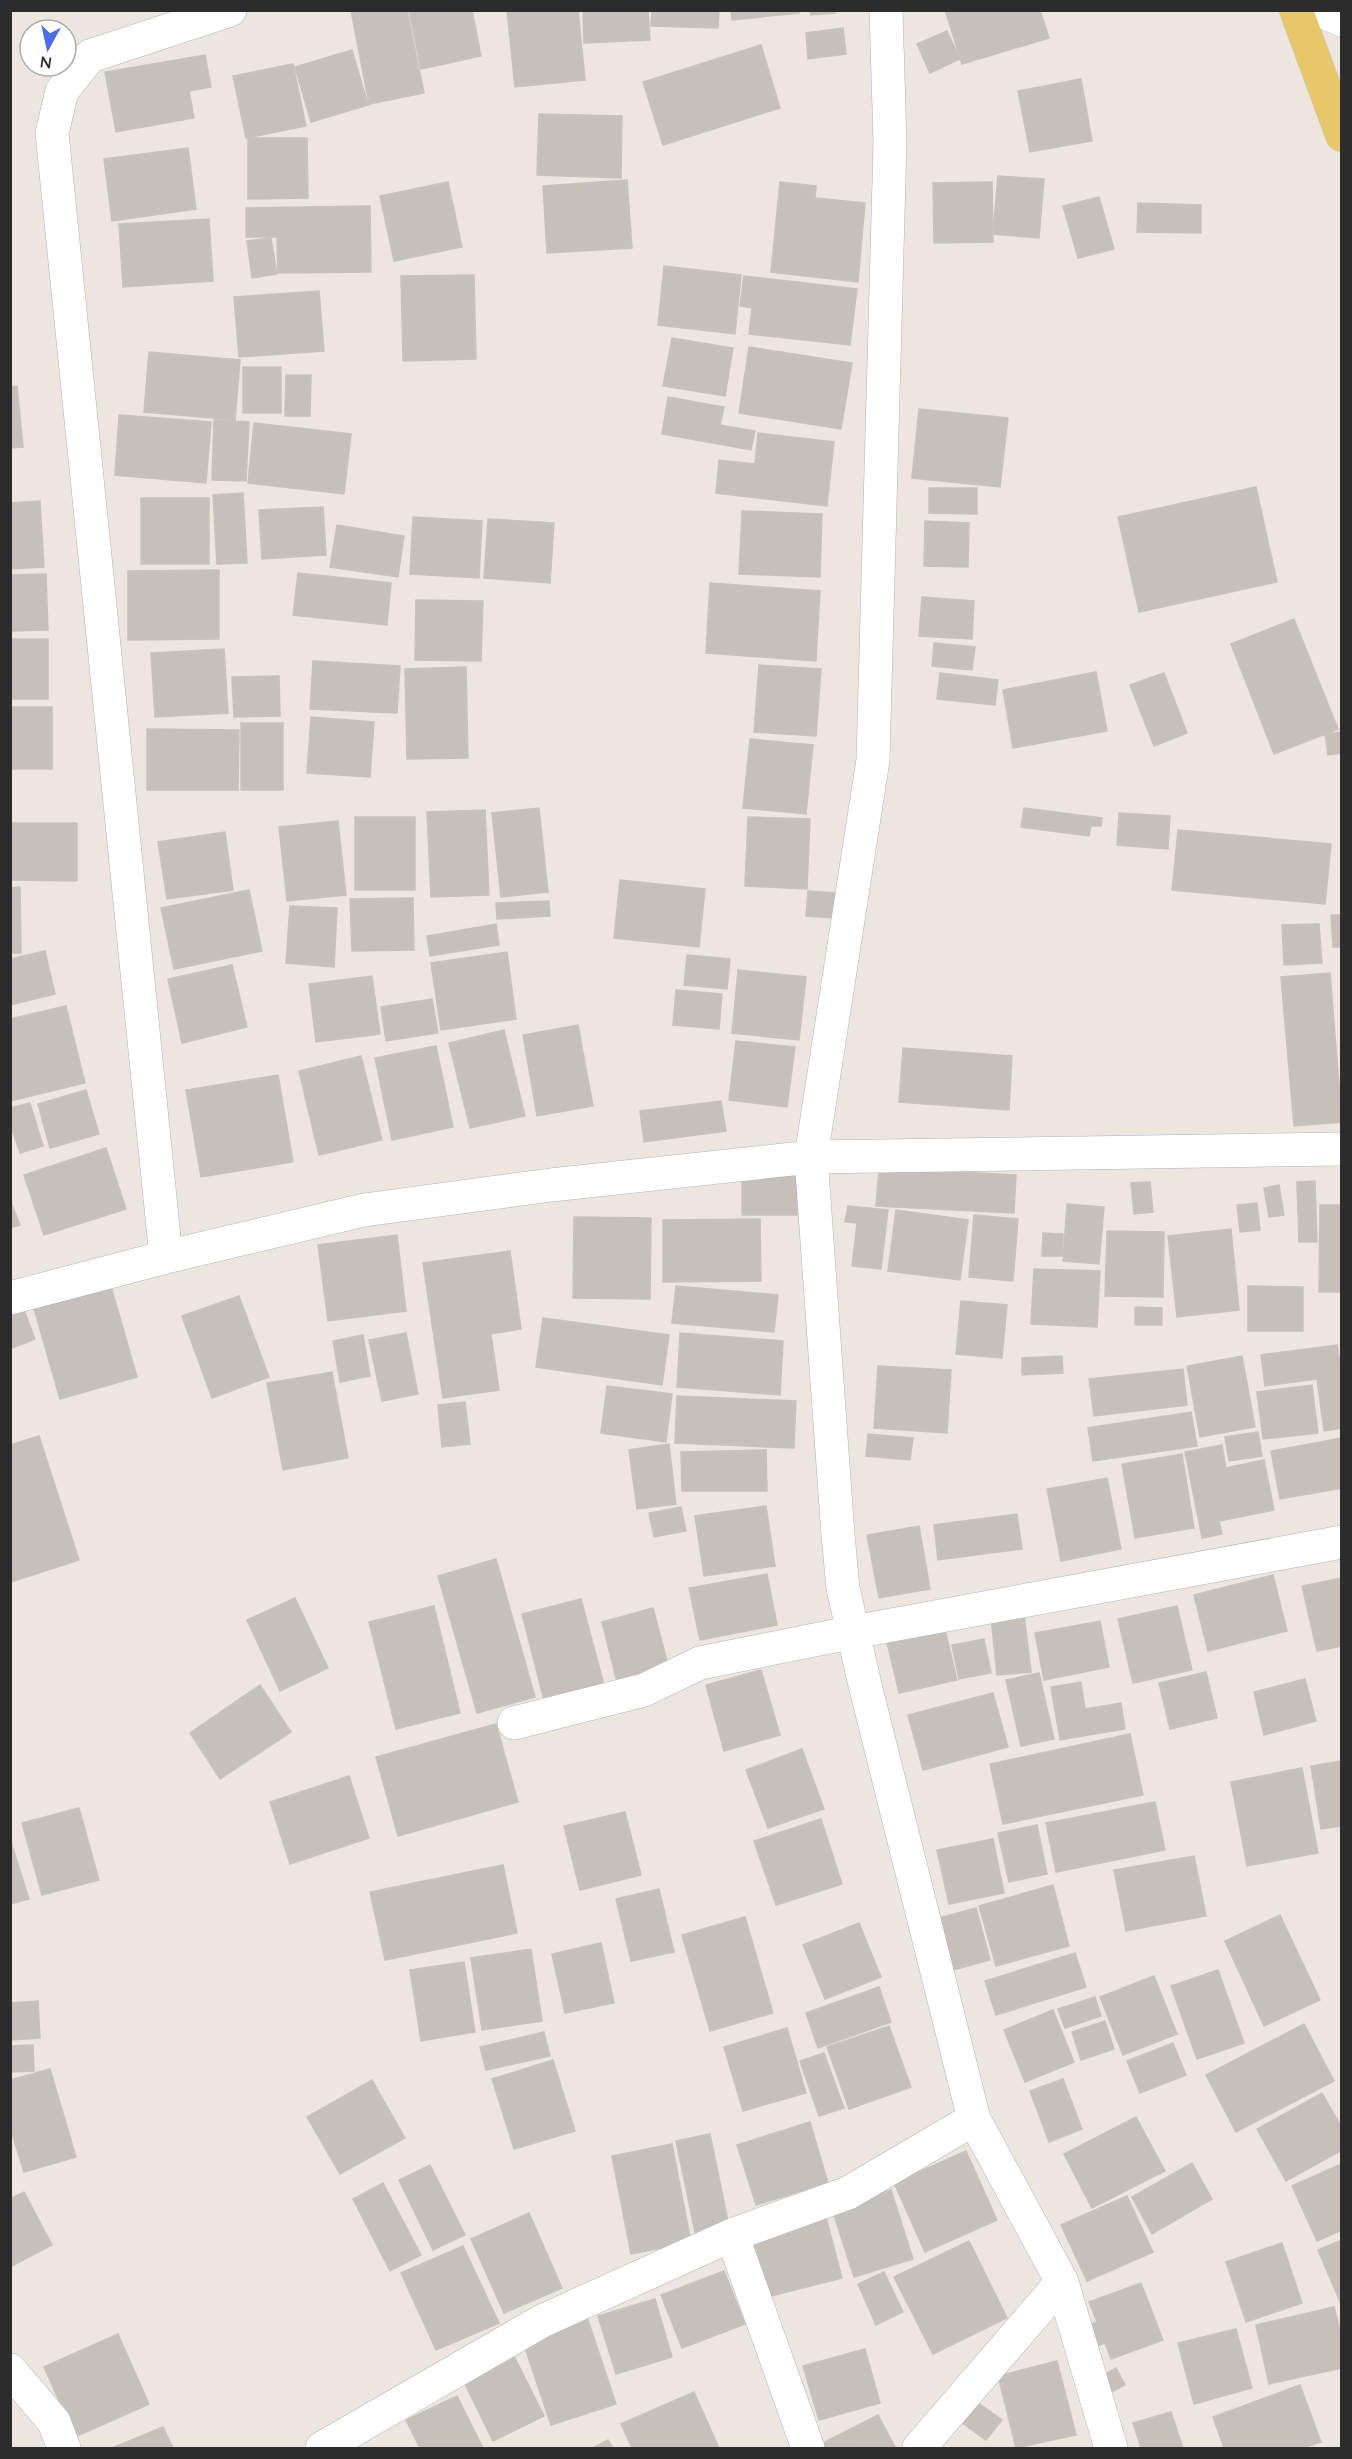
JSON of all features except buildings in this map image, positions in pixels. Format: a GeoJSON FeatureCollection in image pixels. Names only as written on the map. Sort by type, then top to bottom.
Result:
{"type":"FeatureCollection","features":[{"type":"Feature","properties":{"kind":"main road"},"geometry":{"type":"LineString","coordinates":[[1296,10],[1341,135]]}},
{"type":"Feature","properties":{"kind":"street"},"geometry":{"type":"LineString","coordinates":[[166,1257],[52,133],[62,91],[90,56],[230,10]]}},
{"type":"Feature","properties":{"kind":"street"},"geometry":{"type":"LineString","coordinates":[[886,10],[890,143],[873,760],[811,1156],[838,1534],[843,1588],[865,1685],[974,2119],[1062,2282],[1111,2448]]}},
{"type":"Feature","properties":{"kind":"street"},"geometry":{"type":"LineString","coordinates":[[1319,10],[1341,20]]}},
{"type":"Feature","properties":{"kind":"street"},"geometry":{"type":"LineString","coordinates":[[10,1298],[166,1257],[364,1210],[551,1185],[811,1156],[1341,1149]]}},
{"type":"Feature","properties":{"kind":"street"},"geometry":{"type":"LineString","coordinates":[[514,1723],[644,1690],[700,1663],[854,1632],[1341,1542]]}},
{"type":"Feature","properties":{"kind":"street"},"geometry":{"type":"LineString","coordinates":[[322,2448],[542,2321],[732,2235],[848,2193],[974,2119]]}},
{"type":"Feature","properties":{"kind":"street"},"geometry":{"type":"LineString","coordinates":[[732,2235],[808,2448]]}},
{"type":"Feature","properties":{"kind":"street"},"geometry":{"type":"LineString","coordinates":[[919,2448],[1062,2282]]}},
{"type":"Feature","properties":{"kind":"street"},"geometry":{"type":"LineString","coordinates":[[10,2370],[54,2422],[64,2448]]}}]}
